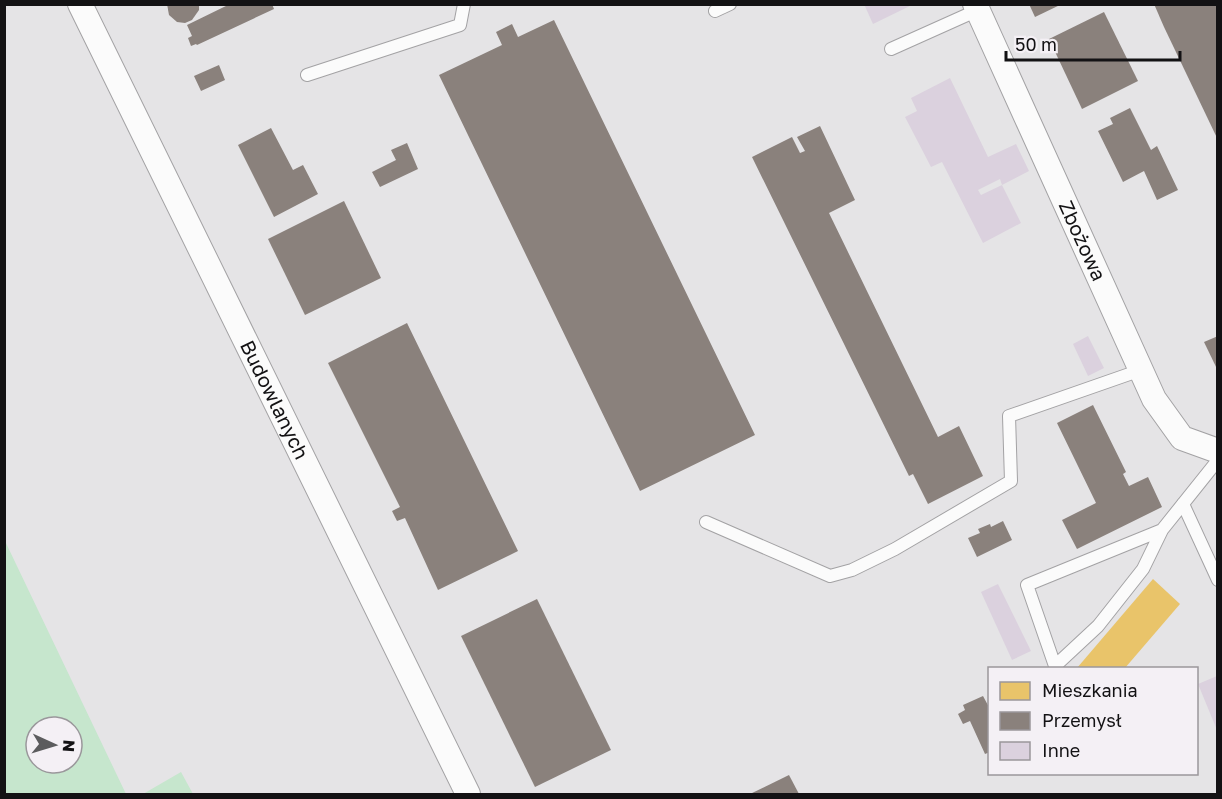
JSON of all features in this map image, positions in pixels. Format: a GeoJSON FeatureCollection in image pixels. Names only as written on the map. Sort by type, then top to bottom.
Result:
{"type":"FeatureCollection","features":[{"type":"Feature","properties":{"kind":"street","name":"Budowlanych"},"geometry":{"type":"LineString","coordinates":[[80,4],[468,795]]}},
{"type":"Feature","properties":{"kind":"street","name":"Zbożowa"},"geometry":{"type":"LineString","coordinates":[[977,8],[1154,399],[1182,438],[1218,451]]}},
{"type":"Feature","properties":{"kind":"lane"},"geometry":{"type":"LineString","coordinates":[[307,75],[460,25],[464,4]]}},
{"type":"Feature","properties":{"kind":"lane"},"geometry":{"type":"LineString","coordinates":[[715,11],[730,4]]}},
{"type":"Feature","properties":{"kind":"lane"},"geometry":{"type":"LineString","coordinates":[[891,49],[977,8]]}},
{"type":"Feature","properties":{"kind":"lane"},"geometry":{"type":"LineString","coordinates":[[706,522],[830,576],[852,570],[895,549],[1011,481],[1009,416],[1141,370]]}},
{"type":"Feature","properties":{"kind":"lane"},"geometry":{"type":"LineString","coordinates":[[1162,530],[1027,585],[1055,666],[1098,626],[1143,569],[1162,530],[1218,460]]}},
{"type":"Feature","properties":{"kind":"lane"},"geometry":{"type":"LineString","coordinates":[[1183,504],[1218,580]]}},
{"type":"Feature","properties":{"kind":"green space"},"geometry":{"type":"Polygon","coordinates":[[[5,541],[126,794],[5,794],[5,541]]]}},
{"type":"Feature","properties":{"kind":"green space"},"geometry":{"type":"Polygon","coordinates":[[[181,772],[193,794],[143,794],[181,772]]]}},
{"type":"Feature","properties":{"kind":"building: Mieszkania"},"geometry":{"type":"Polygon","coordinates":[[[1153,579],[1180,604],[1126,667],[1078,667],[1153,579]]]}},
{"type":"Feature","properties":{"kind":"building: Przemysł"},"geometry":{"type":"Polygon","coordinates":[[[167,4],[199,4],[199,10],[192,20],[185,23],[177,22],[169,15],[167,4]]]}},
{"type":"Feature","properties":{"kind":"building: Przemysł"},"geometry":{"type":"Polygon","coordinates":[[[230,4],[272,4],[274,9],[191,46],[188,38],[192,36],[187,25],[230,4]]]}},
{"type":"Feature","properties":{"kind":"building: Przemysł"},"geometry":{"type":"Polygon","coordinates":[[[1029,4],[1062,4],[1035,17],[1029,4]]]}},
{"type":"Feature","properties":{"kind":"building: Przemysł"},"geometry":{"type":"Polygon","coordinates":[[[1154,4],[1218,4],[1218,140],[1164,27],[1154,4]]]}},
{"type":"Feature","properties":{"kind":"building: Przemysł"},"geometry":{"type":"Polygon","coordinates":[[[1104,12],[1138,81],[1082,109],[1049,39],[1104,12]]]}},
{"type":"Feature","properties":{"kind":"building: Przemysł"},"geometry":{"type":"Polygon","coordinates":[[[554,20],[755,435],[640,491],[439,75],[502,45],[496,32],[512,24],[518,37],[554,20]]]}},
{"type":"Feature","properties":{"kind":"building: Przemysł"},"geometry":{"type":"Polygon","coordinates":[[[219,65],[225,80],[201,91],[194,76],[219,65]]]}},
{"type":"Feature","properties":{"kind":"building: Przemysł"},"geometry":{"type":"Polygon","coordinates":[[[1130,108],[1151,150],[1157,146],[1178,190],[1157,200],[1144,171],[1123,182],[1098,131],[1113,124],[1110,118],[1130,108]]]}},
{"type":"Feature","properties":{"kind":"building: Przemysł"},"geometry":{"type":"Polygon","coordinates":[[[820,126],[855,200],[829,213],[938,437],[959,426],[983,476],[928,504],[913,474],[909,476],[752,157],[792,137],[800,153],[805,151],[797,137],[820,126]]]}},
{"type":"Feature","properties":{"kind":"building: Przemysł"},"geometry":{"type":"Polygon","coordinates":[[[271,128],[293,170],[303,165],[318,194],[274,217],[238,145],[271,128]]]}},
{"type":"Feature","properties":{"kind":"building: Przemysł"},"geometry":{"type":"Polygon","coordinates":[[[407,143],[418,169],[380,187],[372,172],[396,160],[391,150],[407,143]]]}},
{"type":"Feature","properties":{"kind":"building: Przemysł"},"geometry":{"type":"Polygon","coordinates":[[[344,201],[381,278],[305,315],[268,239],[344,201]]]}},
{"type":"Feature","properties":{"kind":"building: Przemysł"},"geometry":{"type":"Polygon","coordinates":[[[407,323],[518,551],[438,590],[405,518],[397,521],[392,511],[400,507],[328,363],[407,323]]]}},
{"type":"Feature","properties":{"kind":"building: Przemysł"},"geometry":{"type":"Polygon","coordinates":[[[1218,336],[1218,371],[1204,342],[1218,336]]]}},
{"type":"Feature","properties":{"kind":"building: Przemysł"},"geometry":{"type":"Polygon","coordinates":[[[1093,405],[1126,472],[1123,474],[1129,486],[1148,477],[1162,507],[1077,549],[1062,520],[1096,503],[1057,423],[1093,405]]]}},
{"type":"Feature","properties":{"kind":"building: Przemysł"},"geometry":{"type":"Polygon","coordinates":[[[1003,521],[1012,540],[977,557],[968,538],[980,533],[978,529],[990,524],[991,527],[1003,521]]]}},
{"type":"Feature","properties":{"kind":"building: Przemysł"},"geometry":{"type":"Polygon","coordinates":[[[537,599],[611,750],[535,787],[461,636],[537,599]]]}},
{"type":"Feature","properties":{"kind":"building: Przemysł"},"geometry":{"type":"Polygon","coordinates":[[[983,696],[988,705],[988,753],[985,754],[970,721],[963,724],[958,714],[965,710],[963,705],[983,696]]]}},
{"type":"Feature","properties":{"kind":"building: Przemysł"},"geometry":{"type":"Polygon","coordinates":[[[789,775],[799,794],[750,794],[789,775]]]}},
{"type":"Feature","properties":{"kind":"building: Inne"},"geometry":{"type":"Polygon","coordinates":[[[864,4],[914,4],[873,24],[864,4]]]}},
{"type":"Feature","properties":{"kind":"building: Inne"},"geometry":{"type":"Polygon","coordinates":[[[950,78],[988,157],[1016,144],[1029,171],[1002,185],[1021,223],[983,243],[942,162],[931,167],[905,117],[917,111],[911,98],[950,78]],[[1000,179],[978,190],[981,195],[1002,185],[1000,179]]]}},
{"type":"Feature","properties":{"kind":"building: Inne"},"geometry":{"type":"Polygon","coordinates":[[[1088,336],[1104,368],[1088,376],[1073,344],[1088,336]]]}},
{"type":"Feature","properties":{"kind":"building: Inne"},"geometry":{"type":"Polygon","coordinates":[[[998,584],[1031,651],[1012,660],[981,592],[998,584]]]}},
{"type":"Feature","properties":{"kind":"building: Inne"},"geometry":{"type":"Polygon","coordinates":[[[1217,676],[1217,730],[1198,684],[1217,676]]]}}]}
